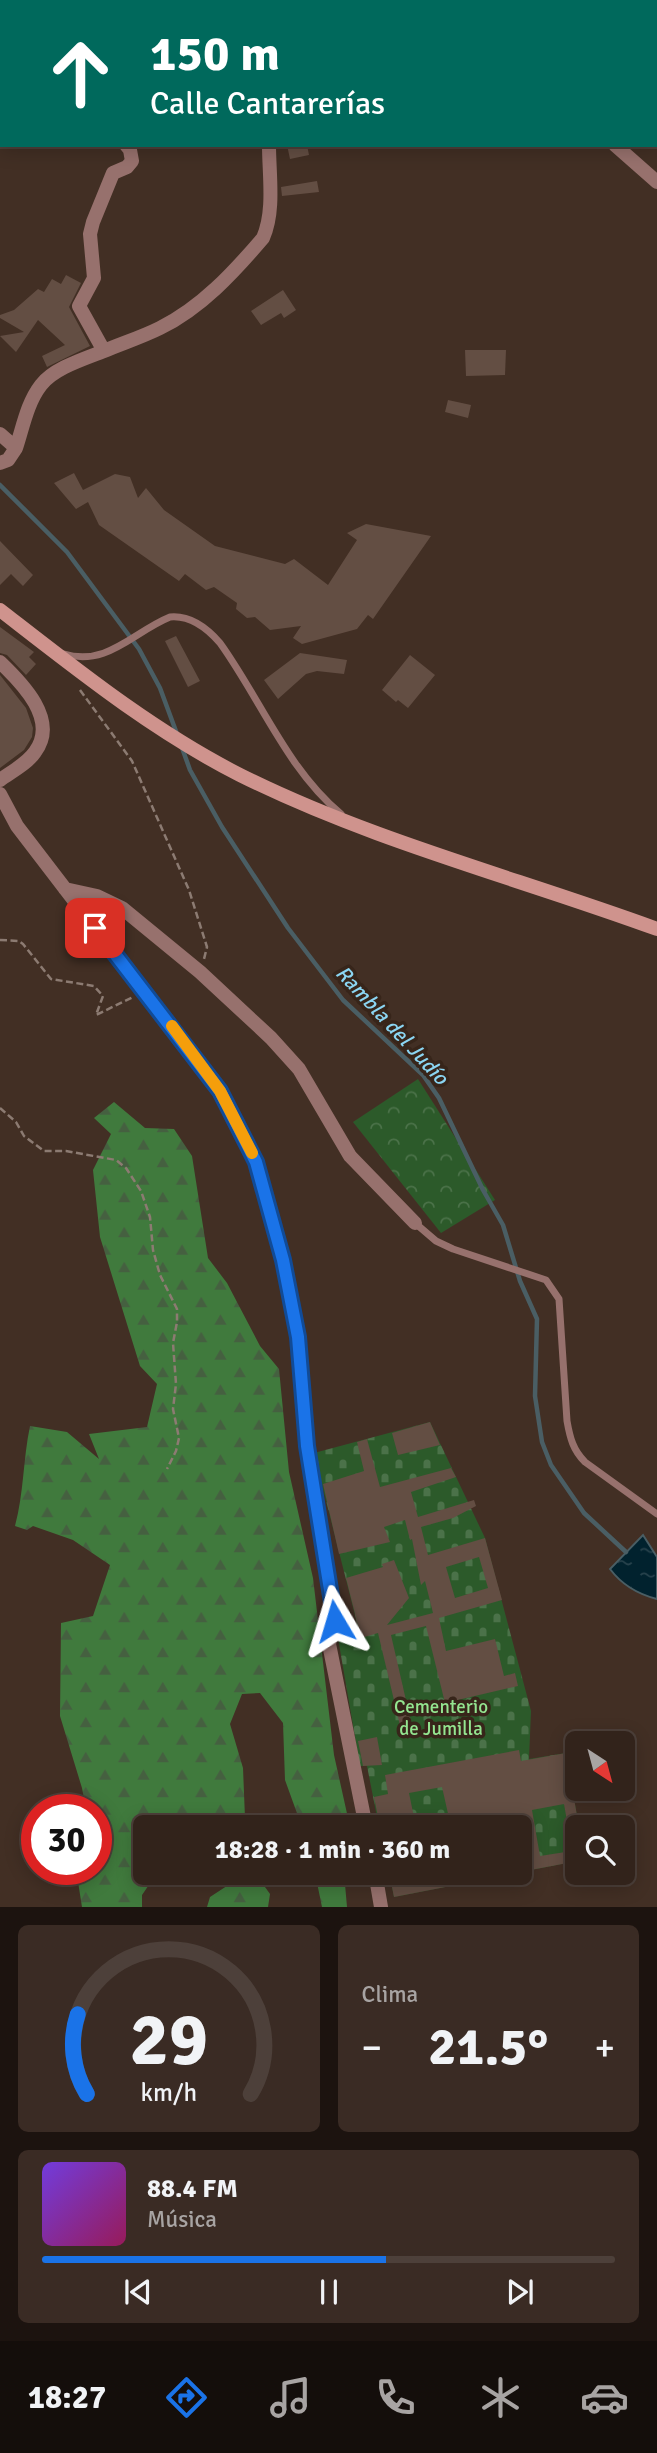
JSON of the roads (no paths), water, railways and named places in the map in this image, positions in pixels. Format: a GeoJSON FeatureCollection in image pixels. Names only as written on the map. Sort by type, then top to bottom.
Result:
{"type":"FeatureCollection","features":[{"type":"Feature","properties":{"kind":"main road"},"geometry":{"type":"LineString","coordinates":[[0,610],[96,683],[166,731],[239,774],[351,823],[657,929]]}},
{"type":"Feature","properties":{"kind":"street"},"geometry":{"type":"LineString","coordinates":[[104,351],[79,306],[94,278],[90,234],[93,222],[113,173],[127,167],[132,161],[128,147]]}},
{"type":"Feature","properties":{"kind":"street"},"geometry":{"type":"LineString","coordinates":[[2,462],[12,456],[31,402],[42,384],[64,369],[161,328],[194,308],[263,238],[270,212],[269,147]]}},
{"type":"Feature","properties":{"kind":"street"},"geometry":{"type":"LineString","coordinates":[[617,147],[657,182]]}},
{"type":"Feature","properties":{"kind":"street"},"geometry":{"type":"LineString","coordinates":[[0,433],[16,447]]}},
{"type":"Feature","properties":{"kind":"street"},"geometry":{"type":"LineString","coordinates":[[0,662],[37,708],[44,723],[42,739],[36,752],[0,780]]}},
{"type":"Feature","properties":{"kind":"street"},"geometry":{"type":"LineString","coordinates":[[0,794],[17,826],[220,1091],[256,1162],[283,1260],[292,1307],[301,1366],[307,1446],[335,1621],[329,1644],[364,1815]]}},
{"type":"Feature","properties":{"kind":"street"},"geometry":{"type":"LineString","coordinates":[[0,817],[17,826]]}},
{"type":"Feature","properties":{"kind":"street"},"geometry":{"type":"LineString","coordinates":[[65,889],[97,896],[122,908],[200,972],[271,1038],[299,1069],[350,1156],[415,1223]]}},
{"type":"Feature","properties":{"kind":"street"},"geometry":{"type":"LineString","coordinates":[[378,1885],[381,1907]]}},
{"type":"Feature","properties":{"kind":"lane"},"geometry":{"type":"LineString","coordinates":[[53,650],[80,658],[96,656],[115,649],[170,617],[179,616],[192,620],[211,633],[229,655],[306,779],[351,823]]}},
{"type":"Feature","properties":{"kind":"lane"},"geometry":{"type":"LineString","coordinates":[[415,1223],[436,1241],[546,1280],[559,1299],[567,1421],[576,1453],[657,1514]]}},
{"type":"Feature","properties":{"kind":"water"},"geometry":{"type":"Polygon","coordinates":[[[643,1535],[657,1557],[657,1599],[630,1588],[610,1569],[643,1535]]]}},
{"type":"Feature","properties":{"kind":"waterway","name":"Rambla del Judío"},"geometry":{"type":"LineString","coordinates":[[0,485],[67,552],[139,649],[160,688],[177,734]]}},
{"type":"Feature","properties":{"kind":"waterway","name":"Rambla del Judío"},"geometry":{"type":"LineString","coordinates":[[181,745],[190,770],[222,827],[288,928],[343,1000],[423,1075],[439,1098],[483,1190],[503,1225],[520,1281],[537,1319],[535,1396],[542,1442],[551,1465],[584,1513],[626,1552]]}},
{"type":"Feature","properties":{"kind":"park label","name":"Cementerio de Jumilla"},"geometry":{"type":"Point","coordinates":[441,1717]}}]}
